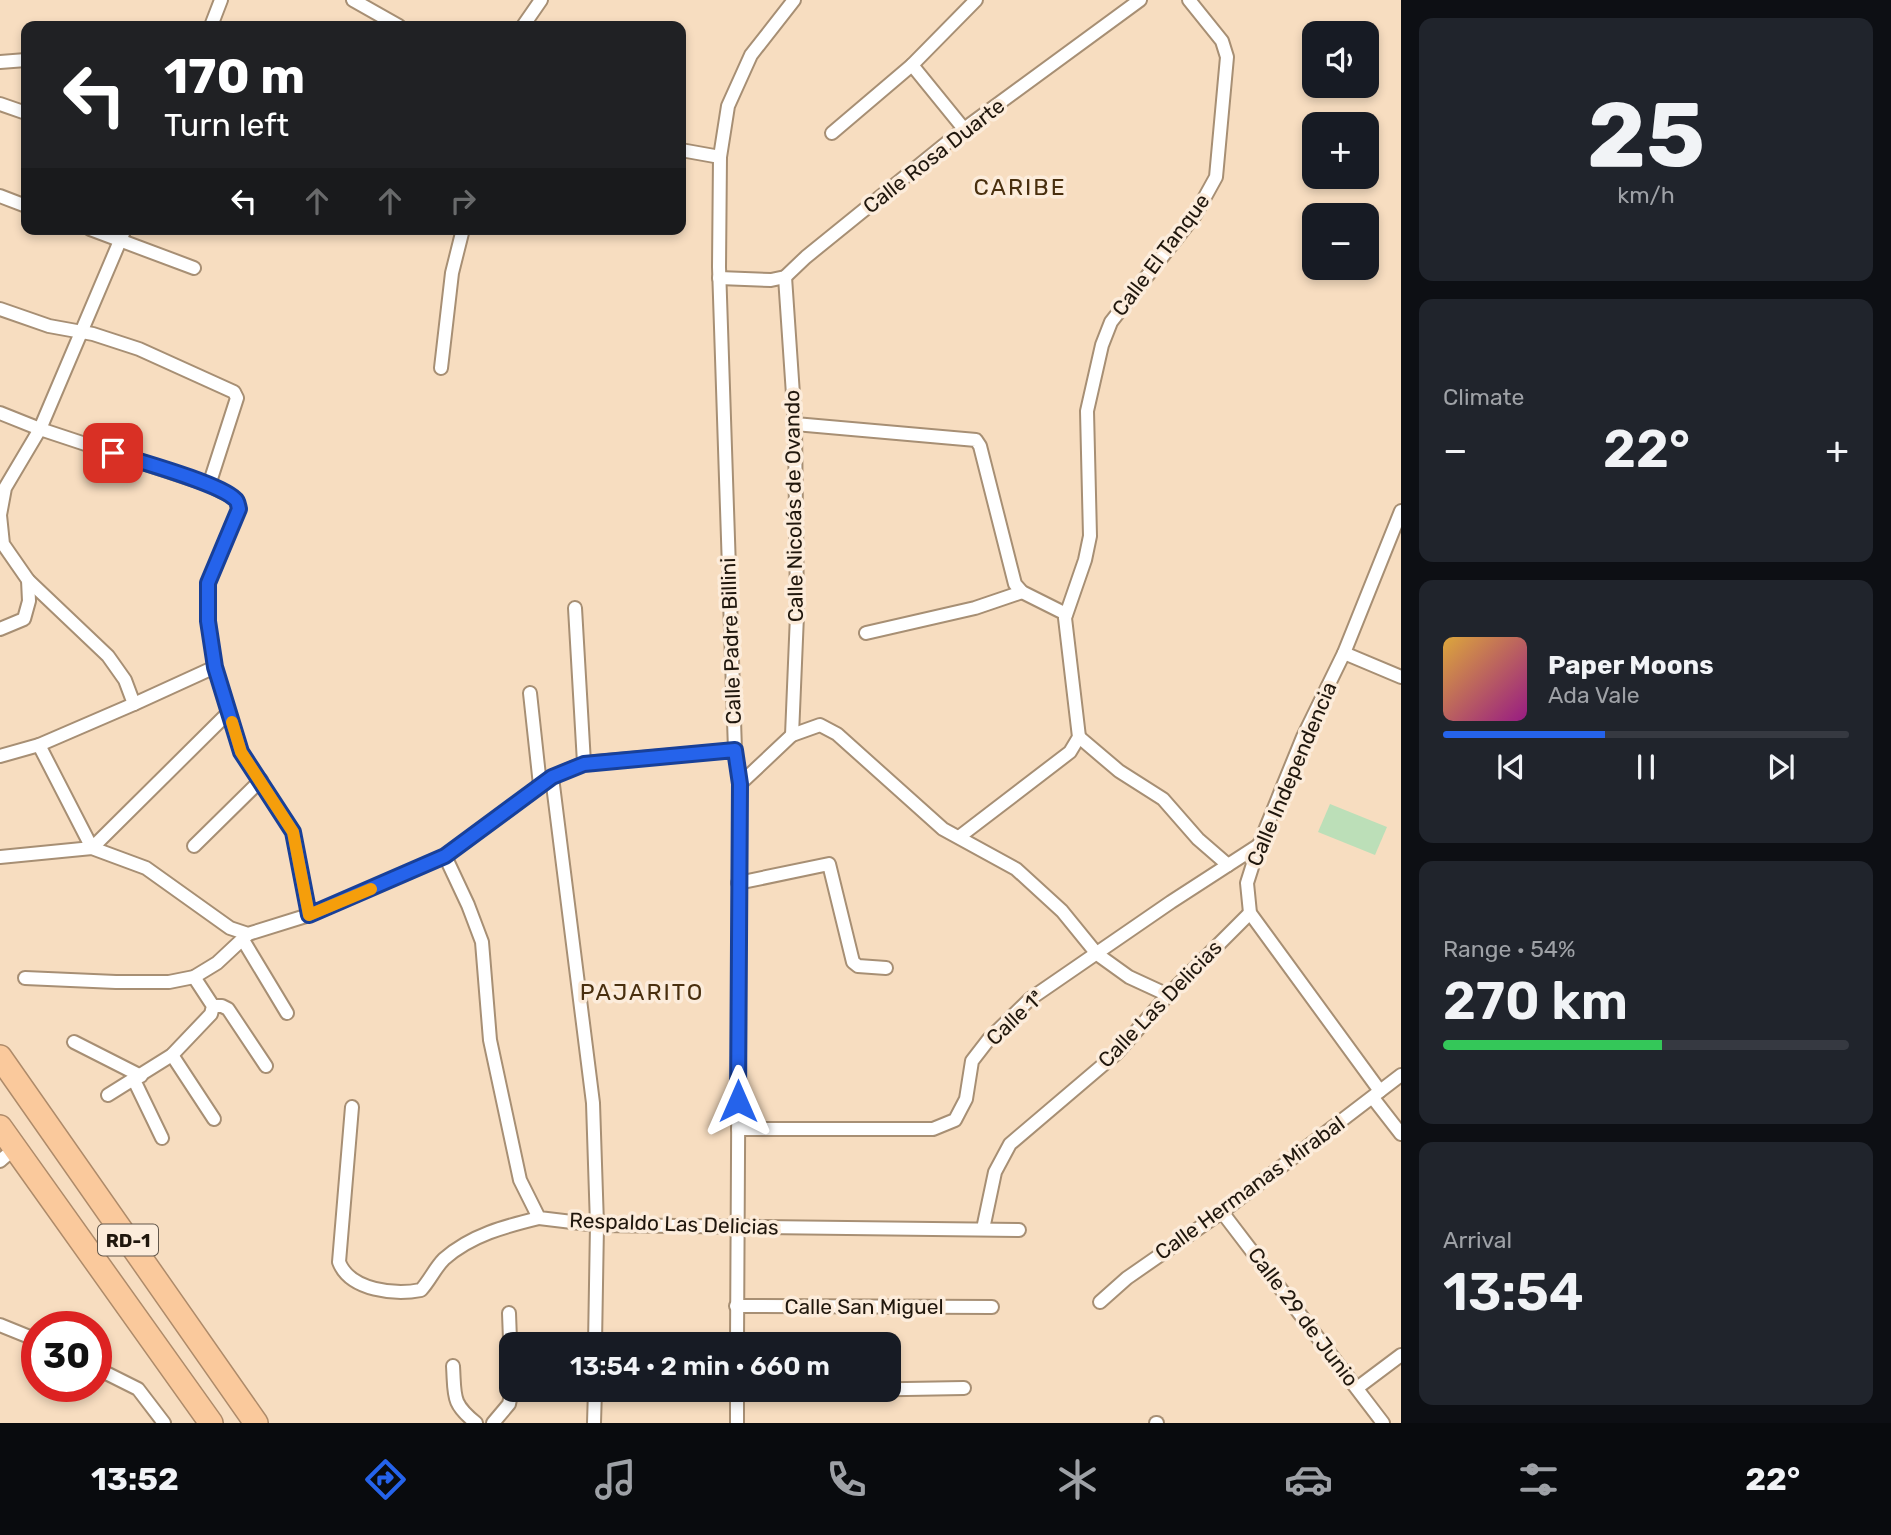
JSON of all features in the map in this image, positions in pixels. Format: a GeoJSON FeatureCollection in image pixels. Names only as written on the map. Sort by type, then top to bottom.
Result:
{"type":"FeatureCollection","features":[{"type":"Feature","properties":{"kind":"highway","name":"RD-1"},"geometry":{"type":"LineString","coordinates":[[0,1057],[257,1423]]}},
{"type":"Feature","properties":{"kind":"highway","name":"RD-1"},"geometry":{"type":"LineString","coordinates":[[0,1127],[4,1157],[211,1423]]}},
{"type":"Feature","properties":{"kind":"highway"},"geometry":{"type":"LineString","coordinates":[[4,1157],[49,1128]]}},
{"type":"Feature","properties":{"kind":"street"},"geometry":{"type":"LineString","coordinates":[[213,21],[221,0]]}},
{"type":"Feature","properties":{"kind":"street"},"geometry":{"type":"LineString","coordinates":[[353,0],[390,21]]}},
{"type":"Feature","properties":{"kind":"street"},"geometry":{"type":"LineString","coordinates":[[526,21],[541,0]]}},
{"type":"Feature","properties":{"kind":"street","name":"Calle Padre Billini"},"geometry":{"type":"LineString","coordinates":[[737,1332],[740,784],[735,750],[719,278],[720,157],[728,106],[751,55],[793,0]]}},
{"type":"Feature","properties":{"kind":"street"},"geometry":{"type":"LineString","coordinates":[[832,133],[912,65],[976,0]]}},
{"type":"Feature","properties":{"kind":"street","name":"Calle Rosa Duarte"},"geometry":{"type":"LineString","coordinates":[[785,278],[806,257],[964,130],[1140,0]]}},
{"type":"Feature","properties":{"kind":"street","name":"Calle El Tanque"},"geometry":{"type":"LineString","coordinates":[[1079,737],[1065,618],[1085,560],[1090,536],[1087,411],[1102,345],[1111,322],[1195,215],[1216,177],[1227,57],[1222,41],[1189,0]]}},
{"type":"Feature","properties":{"kind":"street"},"geometry":{"type":"LineString","coordinates":[[0,62],[21,60]]}},
{"type":"Feature","properties":{"kind":"street"},"geometry":{"type":"LineString","coordinates":[[912,65],[964,130]]}},
{"type":"Feature","properties":{"kind":"street"},"geometry":{"type":"LineString","coordinates":[[0,104],[21,111]]}},
{"type":"Feature","properties":{"kind":"street"},"geometry":{"type":"LineString","coordinates":[[686,151],[720,157]]}},
{"type":"Feature","properties":{"kind":"street"},"geometry":{"type":"LineString","coordinates":[[0,196],[21,204]]}},
{"type":"Feature","properties":{"kind":"street"},"geometry":{"type":"LineString","coordinates":[[134,704],[125,680],[108,656],[27,580],[2,545],[0,515],[5,488],[40,429],[123,235],[194,268]]}},
{"type":"Feature","properties":{"kind":"street"},"geometry":{"type":"LineString","coordinates":[[441,368],[452,273],[462,235]]}},
{"type":"Feature","properties":{"kind":"street"},"geometry":{"type":"LineString","coordinates":[[719,278],[785,278]]}},
{"type":"Feature","properties":{"kind":"street","name":"Calle Nicolás de Ovando"},"geometry":{"type":"LineString","coordinates":[[785,278],[795,424],[797,615],[792,735]]}},
{"type":"Feature","properties":{"kind":"street"},"geometry":{"type":"LineString","coordinates":[[0,309],[49,326],[80,331],[139,349],[234,392],[237,398],[209,485]]}},
{"type":"Feature","properties":{"kind":"street"},"geometry":{"type":"LineString","coordinates":[[0,413],[209,485],[235,498],[239,509],[208,583],[208,621],[215,667],[241,752],[293,832],[309,915]]}},
{"type":"Feature","properties":{"kind":"street"},"geometry":{"type":"LineString","coordinates":[[795,424],[976,440],[981,446],[1015,584],[1021,592],[1066,614]]}},
{"type":"Feature","properties":{"kind":"street","name":"Calle Independencia"},"geometry":{"type":"LineString","coordinates":[[1250,913],[1247,883],[1259,845],[1303,737],[1343,653],[1401,511]]}},
{"type":"Feature","properties":{"kind":"street"},"geometry":{"type":"LineString","coordinates":[[0,629],[24,620],[29,601],[27,580]]}},
{"type":"Feature","properties":{"kind":"street"},"geometry":{"type":"LineString","coordinates":[[866,633],[975,608],[1021,592]]}},
{"type":"Feature","properties":{"kind":"street"},"geometry":{"type":"LineString","coordinates":[[575,608],[584,764]]}},
{"type":"Feature","properties":{"kind":"street"},"geometry":{"type":"LineString","coordinates":[[1343,653],[1401,677]]}},
{"type":"Feature","properties":{"kind":"street"},"geometry":{"type":"LineString","coordinates":[[0,756],[39,745],[215,667]]}},
{"type":"Feature","properties":{"kind":"street"},"geometry":{"type":"LineString","coordinates":[[530,694],[540,785]]}},
{"type":"Feature","properties":{"kind":"street"},"geometry":{"type":"LineString","coordinates":[[92,848],[229,712]]}},
{"type":"Feature","properties":{"kind":"street"},"geometry":{"type":"LineString","coordinates":[[740,784],[792,735],[820,726],[837,734],[943,829],[1016,869],[1062,911],[1097,954],[1129,977],[1168,995]]}},
{"type":"Feature","properties":{"kind":"street"},"geometry":{"type":"LineString","coordinates":[[959,837],[1070,752],[1079,737],[1119,771],[1163,799],[1198,839],[1228,865]]}},
{"type":"Feature","properties":{"kind":"street"},"geometry":{"type":"LineString","coordinates":[[39,745],[92,848]]}},
{"type":"Feature","properties":{"kind":"street"},"geometry":{"type":"LineString","coordinates":[[25,978],[169,982],[194,977],[217,963],[246,937],[309,915],[445,856],[552,777],[584,764],[735,750]]}},
{"type":"Feature","properties":{"kind":"street"},"geometry":{"type":"LineString","coordinates":[[552,777],[593,1103],[597,1225],[595,1332]]}},
{"type":"Feature","properties":{"kind":"street"},"geometry":{"type":"LineString","coordinates":[[194,846],[261,780]]}},
{"type":"Feature","properties":{"kind":"street","name":"Calle 1ª"},"geometry":{"type":"LineString","coordinates":[[738,1129],[933,1129],[955,1120],[966,1099],[972,1061],[989,1039],[1030,999],[1259,845]]}},
{"type":"Feature","properties":{"kind":"street"},"geometry":{"type":"LineString","coordinates":[[0,857],[92,848],[146,868],[246,937],[287,1013]]}},
{"type":"Feature","properties":{"kind":"street","name":"Respaldo Las Delicias"},"geometry":{"type":"LineString","coordinates":[[445,856],[482,942],[490,1040],[520,1180],[539,1218],[597,1225],[1018,1230]]}},
{"type":"Feature","properties":{"kind":"street"},"geometry":{"type":"LineString","coordinates":[[738,883],[829,864],[853,962],[858,966],[886,968]]}},
{"type":"Feature","properties":{"kind":"street"},"geometry":{"type":"LineString","coordinates":[[1250,913],[1377,1094],[1401,1134]]}},
{"type":"Feature","properties":{"kind":"street","name":"Calle Las Delicias"},"geometry":{"type":"LineString","coordinates":[[983,1229],[995,1172],[1010,1144],[1117,1053],[1168,995],[1250,913]]}},
{"type":"Feature","properties":{"kind":"street"},"geometry":{"type":"LineString","coordinates":[[108,1095],[172,1055],[211,1014],[212,1006],[194,977]]}},
{"type":"Feature","properties":{"kind":"street"},"geometry":{"type":"LineString","coordinates":[[212,1006],[228,1009],[266,1066]]}},
{"type":"Feature","properties":{"kind":"street"},"geometry":{"type":"LineString","coordinates":[[74,1042],[137,1078],[162,1138]]}},
{"type":"Feature","properties":{"kind":"street"},"geometry":{"type":"LineString","coordinates":[[172,1055],[214,1119]]}},
{"type":"Feature","properties":{"kind":"street","name":"Calle Hermanas Mirabal"},"geometry":{"type":"LineString","coordinates":[[1100,1301],[1127,1278],[1222,1212],[1401,1075]]}},
{"type":"Feature","properties":{"kind":"street"},"geometry":{"type":"LineString","coordinates":[[352,1107],[339,1262],[341,1269],[349,1276],[366,1286],[385,1291],[421,1290],[444,1259],[461,1248],[495,1229],[539,1218]]}},
{"type":"Feature","properties":{"kind":"street","name":"Calle 29 de Junio"},"geometry":{"type":"LineString","coordinates":[[1222,1212],[1383,1423]]}},
{"type":"Feature","properties":{"kind":"street","name":"Calle San Miguel"},"geometry":{"type":"LineString","coordinates":[[736,1306],[992,1307]]}},
{"type":"Feature","properties":{"kind":"street"},"geometry":{"type":"LineString","coordinates":[[509,1313],[510,1332]]}},
{"type":"Feature","properties":{"kind":"street"},"geometry":{"type":"LineString","coordinates":[[0,1325],[21,1334]]}},
{"type":"Feature","properties":{"kind":"street"},"geometry":{"type":"LineString","coordinates":[[1357,1388],[1401,1355]]}},
{"type":"Feature","properties":{"kind":"street"},"geometry":{"type":"LineString","coordinates":[[453,1366],[460,1410],[477,1423]]}},
{"type":"Feature","properties":{"kind":"street"},"geometry":{"type":"LineString","coordinates":[[112,1376],[138,1389],[164,1423]]}},
{"type":"Feature","properties":{"kind":"street"},"geometry":{"type":"LineString","coordinates":[[901,1389],[964,1388]]}},
{"type":"Feature","properties":{"kind":"street"},"geometry":{"type":"LineString","coordinates":[[493,1423],[509,1402]]}},
{"type":"Feature","properties":{"kind":"street"},"geometry":{"type":"LineString","coordinates":[[594,1402],[594,1423]]}},
{"type":"Feature","properties":{"kind":"street"},"geometry":{"type":"LineString","coordinates":[[737,1402],[737,1423]]}},
{"type":"Feature","properties":{"kind":"green space"},"geometry":{"type":"Polygon","coordinates":[[[1330,804],[1387,827],[1375,855],[1318,832],[1330,804]]]}},
{"type":"Feature","properties":{"kind":"slow traffic"},"geometry":{"type":"LineString","coordinates":[[232,722],[241,752],[295,836],[309,915],[371,889]]}},
{"type":"Feature","properties":{"kind":"district","name":"CARIBE"},"geometry":{"type":"Point","coordinates":[1020,187]}},
{"type":"Feature","properties":{"kind":"district","name":"PAJARITO"},"geometry":{"type":"Point","coordinates":[642,992]}},
{"type":"Feature","properties":{"kind":"route"},"geometry":{"type":"LineString","coordinates":[[113,453],[209,485],[235,498],[238,503],[239,509],[208,583],[208,621],[215,667],[241,752],[295,836],[309,915],[445,856],[552,777],[584,764],[735,750],[740,784],[738,1101]]}}]}
